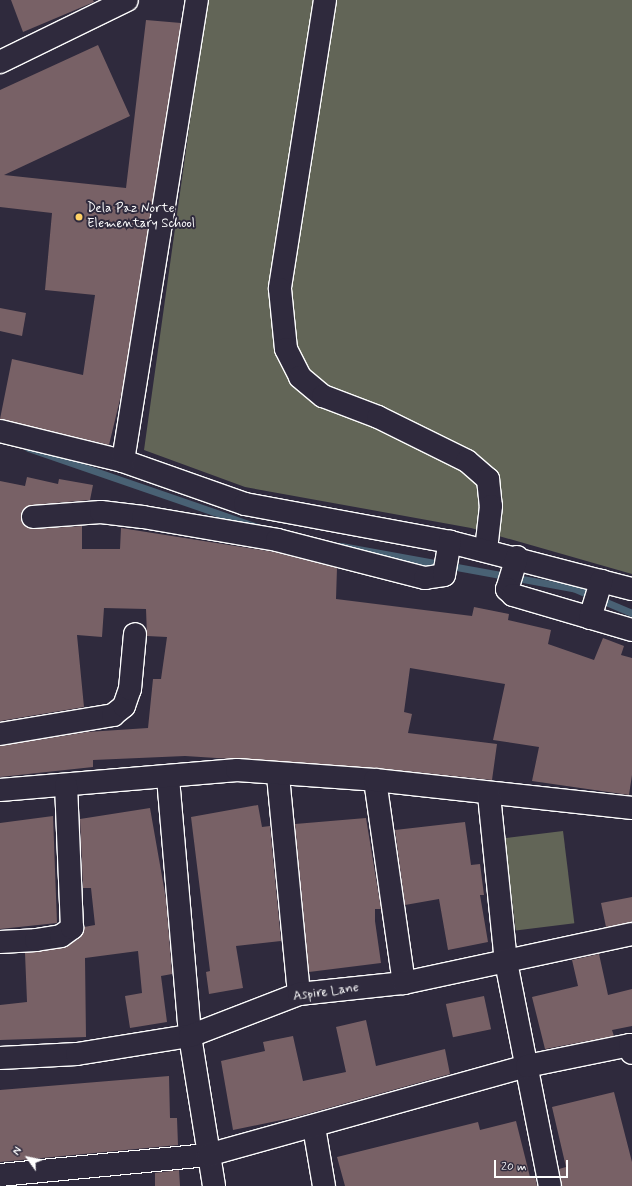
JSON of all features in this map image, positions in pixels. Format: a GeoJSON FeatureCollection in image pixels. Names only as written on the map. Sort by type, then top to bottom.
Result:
{"type":"FeatureCollection","features":[{"type":"Feature","properties":{"kind":"street"},"geometry":{"type":"LineString","coordinates":[[0,62],[127,0]]}},
{"type":"Feature","properties":{"kind":"street"},"geometry":{"type":"LineString","coordinates":[[123,461],[197,0]]}},
{"type":"Feature","properties":{"kind":"street"},"geometry":{"type":"LineString","coordinates":[[325,0],[280,289],[286,349],[300,377],[323,396],[378,417],[467,461],[488,479],[491,506],[486,550]]}},
{"type":"Feature","properties":{"kind":"street"},"geometry":{"type":"LineString","coordinates":[[0,430],[123,461],[245,504],[449,547],[486,550],[513,568],[595,599],[632,630]]}},
{"type":"Feature","properties":{"kind":"street"},"geometry":{"type":"LineString","coordinates":[[33,517],[101,512],[143,517],[277,540],[425,578],[444,575],[449,547]]}},
{"type":"Feature","properties":{"kind":"street"},"geometry":{"type":"LineString","coordinates":[[513,568],[506,588],[520,598],[595,599],[632,589]]}},
{"type":"Feature","properties":{"kind":"street"},"geometry":{"type":"LineString","coordinates":[[0,734],[113,715],[124,706],[130,690],[135,634]]}},
{"type":"Feature","properties":{"kind":"street"},"geometry":{"type":"LineString","coordinates":[[0,790],[168,778],[237,770],[278,776],[376,780],[489,795],[632,808]]}},
{"type":"Feature","properties":{"kind":"street"},"geometry":{"type":"LineString","coordinates":[[278,776],[299,994]]}},
{"type":"Feature","properties":{"kind":"street"},"geometry":{"type":"LineString","coordinates":[[168,778],[190,1036],[214,1186]]}},
{"type":"Feature","properties":{"kind":"street"},"geometry":{"type":"LineString","coordinates":[[376,780],[404,983]]}},
{"type":"Feature","properties":{"kind":"street"},"geometry":{"type":"LineString","coordinates":[[0,942],[61,936],[72,928],[66,785]]}},
{"type":"Feature","properties":{"kind":"street"},"geometry":{"type":"LineString","coordinates":[[489,795],[506,962],[550,1186]]}},
{"type":"Feature","properties":{"kind":"street","name":"Aspire Lane"},"geometry":{"type":"LineString","coordinates":[[0,1058],[77,1054],[190,1036],[299,994],[404,983],[632,934]]}},
{"type":"Feature","properties":{"kind":"street"},"geometry":{"type":"LineString","coordinates":[[0,1175],[208,1155],[314,1127],[527,1066],[632,1048]]}},
{"type":"Feature","properties":{"kind":"street"},"geometry":{"type":"LineString","coordinates":[[314,1127],[324,1186]]}},
{"type":"Feature","properties":{"kind":"green space"},"geometry":{"type":"Polygon","coordinates":[[[207,0],[632,0],[632,574],[471,528],[245,487],[144,450],[207,0]]]}},
{"type":"Feature","properties":{"kind":"green space"},"geometry":{"type":"Polygon","coordinates":[[[563,831],[574,923],[516,930],[504,838],[563,831]]]}},
{"type":"Feature","properties":{"kind":"building"},"geometry":{"type":"Polygon","coordinates":[[[11,0],[93,0],[94,2],[23,32],[11,0]]]}},
{"type":"Feature","properties":{"kind":"building"},"geometry":{"type":"Polygon","coordinates":[[[146,20],[181,23],[122,391],[109,445],[0,419],[12,359],[83,375],[95,295],[45,290],[52,213],[0,207],[0,90],[98,45],[130,116],[4,175],[126,188],[146,20]]]}},
{"type":"Feature","properties":{"kind":"building"},"geometry":{"type":"Polygon","coordinates":[[[0,308],[26,313],[22,336],[0,331],[0,308]]]}},
{"type":"Feature","properties":{"kind":"building"},"geometry":{"type":"Polygon","coordinates":[[[27,477],[58,484],[59,479],[93,485],[90,500],[32,505],[22,511],[21,518],[23,524],[34,529],[82,526],[82,549],[120,549],[121,528],[274,552],[337,568],[336,599],[472,616],[474,607],[509,614],[508,620],[551,630],[548,644],[594,660],[603,638],[624,646],[621,655],[632,658],[632,775],[629,795],[532,781],[539,747],[493,740],[505,684],[410,668],[404,712],[412,714],[408,733],[497,744],[492,780],[376,768],[185,756],[93,760],[93,767],[0,777],[0,746],[87,732],[148,728],[153,679],[161,679],[167,637],[147,636],[146,609],[104,608],[102,637],[77,635],[84,707],[0,721],[0,481],[25,486],[27,477]]]}},
{"type":"Feature","properties":{"kind":"building"},"geometry":{"type":"Polygon","coordinates":[[[258,805],[262,827],[270,826],[281,941],[236,946],[243,988],[209,994],[206,972],[210,971],[191,817],[258,805]]]}},
{"type":"Feature","properties":{"kind":"building"},"geometry":{"type":"Polygon","coordinates":[[[150,808],[166,899],[172,974],[161,976],[167,1022],[130,1028],[125,996],[142,993],[138,951],[85,958],[86,1037],[0,1040],[0,1005],[27,1002],[25,953],[63,948],[80,938],[84,927],[95,925],[91,888],[83,888],[80,819],[150,808]]]}},
{"type":"Feature","properties":{"kind":"building"},"geometry":{"type":"Polygon","coordinates":[[[53,816],[57,923],[0,929],[0,823],[53,816]]]}},
{"type":"Feature","properties":{"kind":"building"},"geometry":{"type":"Polygon","coordinates":[[[366,818],[381,909],[375,909],[375,921],[381,963],[309,972],[295,824],[366,818]]]}},
{"type":"Feature","properties":{"kind":"building"},"geometry":{"type":"Polygon","coordinates":[[[465,822],[471,865],[480,864],[484,895],[480,895],[488,942],[448,950],[439,899],[405,905],[395,830],[465,822]]]}},
{"type":"Feature","properties":{"kind":"building"},"geometry":{"type":"Polygon","coordinates":[[[632,897],[632,922],[606,927],[601,903],[632,897]]]}},
{"type":"Feature","properties":{"kind":"building"},"geometry":{"type":"Polygon","coordinates":[[[599,954],[608,995],[632,989],[632,1026],[612,1030],[614,1036],[545,1049],[532,997],[578,986],[572,960],[599,954]]]}},
{"type":"Feature","properties":{"kind":"building"},"geometry":{"type":"Polygon","coordinates":[[[484,996],[491,1029],[453,1037],[446,1004],[484,996]]]}},
{"type":"Feature","properties":{"kind":"building"},"geometry":{"type":"Polygon","coordinates":[[[366,1020],[376,1066],[445,1049],[450,1074],[296,1117],[233,1130],[221,1061],[265,1051],[263,1042],[293,1036],[303,1081],[346,1072],[336,1027],[366,1020]]]}},
{"type":"Feature","properties":{"kind":"building"},"geometry":{"type":"Polygon","coordinates":[[[169,1076],[170,1118],[177,1118],[178,1145],[0,1162],[0,1090],[169,1076]]]}},
{"type":"Feature","properties":{"kind":"building"},"geometry":{"type":"Polygon","coordinates":[[[614,1092],[632,1162],[632,1186],[562,1186],[559,1169],[566,1167],[552,1107],[614,1092]]]}},
{"type":"Feature","properties":{"kind":"building"},"geometry":{"type":"Polygon","coordinates":[[[516,1121],[530,1177],[535,1176],[537,1186],[345,1186],[337,1157],[478,1122],[480,1130],[516,1121]]]}},
{"type":"Feature","properties":{"kind":"building"},"geometry":{"type":"Polygon","coordinates":[[[179,1170],[180,1186],[155,1186],[155,1173],[179,1170]]]}},
{"type":"Feature","properties":{"kind":"waterway"},"geometry":{"type":"LineString","coordinates":[[28,448],[257,527]]}},
{"type":"Feature","properties":{"kind":"waterway"},"geometry":{"type":"LineString","coordinates":[[341,546],[573,588],[632,613]]}},
{"type":"Feature","properties":{"kind":"place","name":"Dela Paz Norte Elementary School"},"geometry":{"type":"Point","coordinates":[79,217]}}]}
